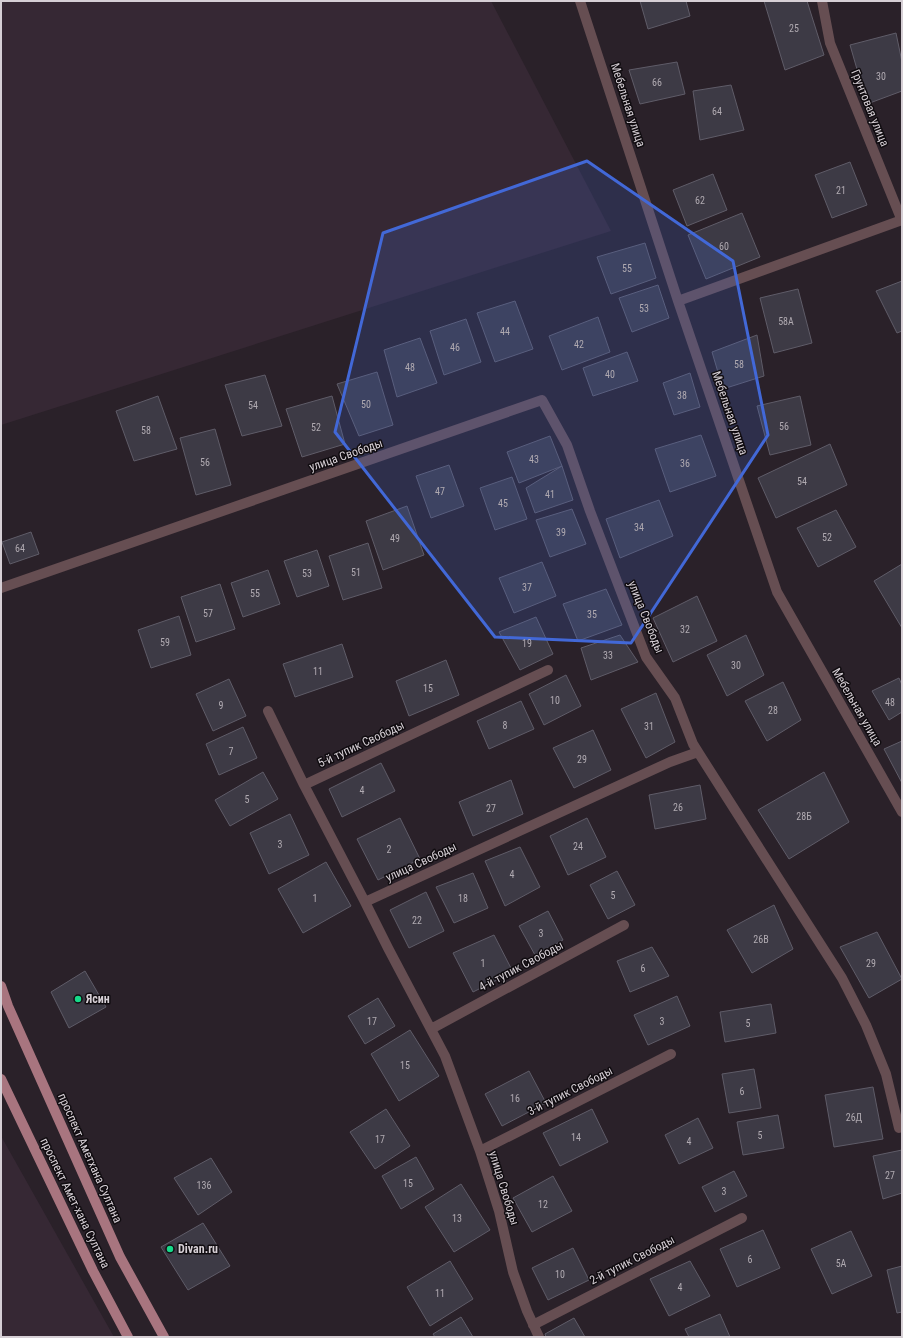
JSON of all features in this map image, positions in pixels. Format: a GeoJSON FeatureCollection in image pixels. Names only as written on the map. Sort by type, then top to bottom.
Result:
{"type":"FeatureCollection","features":[{"type":"Feature","properties":{"kind":"main road","name":"проспект Аметхана Султана"},"geometry":{"type":"LineString","coordinates":[[1,986],[4,1004],[120,1257],[164,1337]]}},
{"type":"Feature","properties":{"kind":"main road","name":"проспект Амет-хана Султана"},"geometry":{"type":"LineString","coordinates":[[1,1079],[93,1272],[128,1337]]}},
{"type":"Feature","properties":{"kind":"street","name":"Мебельная улица"},"geometry":{"type":"LineString","coordinates":[[580,1],[678,301],[777,592],[902,812]]}},
{"type":"Feature","properties":{"kind":"street","name":"Грунтовая улица"},"geometry":{"type":"LineString","coordinates":[[822,1],[830,43],[902,220]]}},
{"type":"Feature","properties":{"kind":"street"},"geometry":{"type":"LineString","coordinates":[[678,301],[902,220]]}},
{"type":"Feature","properties":{"kind":"street","name":"улица Свободы"},"geometry":{"type":"LineString","coordinates":[[1,588],[542,400],[567,445],[590,511],[646,657],[675,698],[693,744],[698,752],[670,762],[365,902],[445,1056],[480,1151],[499,1211],[513,1272],[539,1337]]}},
{"type":"Feature","properties":{"kind":"street","name":"5-й тупик Свободы"},"geometry":{"type":"LineString","coordinates":[[304,785],[548,670]]}},
{"type":"Feature","properties":{"kind":"street"},"geometry":{"type":"LineString","coordinates":[[268,711],[304,785],[365,902]]}},
{"type":"Feature","properties":{"kind":"street"},"geometry":{"type":"LineString","coordinates":[[698,752],[842,978],[866,1025],[886,1074],[899,1128]]}},
{"type":"Feature","properties":{"kind":"street","name":"4-й тупик Свободы"},"geometry":{"type":"LineString","coordinates":[[431,1029],[624,925]]}},
{"type":"Feature","properties":{"kind":"street","name":"3-й тупик Свободы"},"geometry":{"type":"LineString","coordinates":[[480,1151],[671,1054]]}},
{"type":"Feature","properties":{"kind":"street","name":"2-й тупик Свободы"},"geometry":{"type":"LineString","coordinates":[[533,1325],[742,1218]]}},
{"type":"Feature","properties":{"kind":"highlighted area"},"geometry":{"type":"Polygon","coordinates":[[[587,161],[733,261],[768,435],[631,643],[495,637],[335,432],[383,233],[587,161]]]}},
{"type":"Feature","properties":{"kind":"shaded area"},"geometry":{"type":"Polygon","coordinates":[[[1,1],[491,1],[611,231],[1,425],[1,1]]]}},
{"type":"Feature","properties":{"kind":"shaded area"},"geometry":{"type":"Polygon","coordinates":[[[1,1136],[114,1337],[1,1337],[1,1136]]]}},
{"type":"Feature","properties":{"kind":"building"},"geometry":{"type":"Polygon","coordinates":[[[640,1],[686,1],[690,16],[648,29],[640,1]]]}},
{"type":"Feature","properties":{"kind":"building"},"geometry":{"type":"Polygon","coordinates":[[[764,1],[807,1],[824,55],[785,70],[764,1]]]}},
{"type":"Feature","properties":{"kind":"building"},"geometry":{"type":"Polygon","coordinates":[[[896,33],[902,62],[902,91],[867,104],[850,45],[896,33]]]}},
{"type":"Feature","properties":{"kind":"building"},"geometry":{"type":"Polygon","coordinates":[[[677,62],[685,94],[640,104],[629,70],[677,62]]]}},
{"type":"Feature","properties":{"kind":"building"},"geometry":{"type":"Polygon","coordinates":[[[731,85],[744,130],[700,140],[693,91],[731,85]]]}},
{"type":"Feature","properties":{"kind":"building"},"geometry":{"type":"Polygon","coordinates":[[[850,162],[867,205],[832,218],[815,175],[850,162]]]}},
{"type":"Feature","properties":{"kind":"building"},"geometry":{"type":"Polygon","coordinates":[[[713,174],[727,210],[687,226],[673,190],[713,174]]]}},
{"type":"Feature","properties":{"kind":"building"},"geometry":{"type":"Polygon","coordinates":[[[742,213],[760,257],[706,279],[688,235],[742,213]]]}},
{"type":"Feature","properties":{"kind":"building"},"geometry":{"type":"Polygon","coordinates":[[[645,243],[656,278],[611,294],[597,257],[645,243]]]}},
{"type":"Feature","properties":{"kind":"building"},"geometry":{"type":"Polygon","coordinates":[[[902,281],[902,331],[897,333],[876,291],[902,281]]]}},
{"type":"Feature","properties":{"kind":"building"},"geometry":{"type":"Polygon","coordinates":[[[658,285],[669,318],[632,332],[619,298],[658,285]]]}},
{"type":"Feature","properties":{"kind":"building"},"geometry":{"type":"Polygon","coordinates":[[[798,289],[812,343],[774,353],[760,298],[798,289]]]}},
{"type":"Feature","properties":{"kind":"building"},"geometry":{"type":"Polygon","coordinates":[[[515,301],[533,349],[495,362],[477,313],[515,301]]]}},
{"type":"Feature","properties":{"kind":"building"},"geometry":{"type":"Polygon","coordinates":[[[598,317],[610,352],[562,370],[549,336],[598,317]]]}},
{"type":"Feature","properties":{"kind":"building"},"geometry":{"type":"Polygon","coordinates":[[[466,319],[481,362],[444,375],[430,331],[466,319]]]}},
{"type":"Feature","properties":{"kind":"building"},"geometry":{"type":"Polygon","coordinates":[[[757,335],[764,376],[723,389],[712,352],[757,335]]]}},
{"type":"Feature","properties":{"kind":"building"},"geometry":{"type":"Polygon","coordinates":[[[420,338],[437,383],[397,397],[384,350],[420,338]]]}},
{"type":"Feature","properties":{"kind":"building"},"geometry":{"type":"Polygon","coordinates":[[[627,352],[638,381],[593,396],[583,368],[627,352]]]}},
{"type":"Feature","properties":{"kind":"building"},"geometry":{"type":"Polygon","coordinates":[[[377,372],[393,425],[359,436],[337,384],[377,372]]]}},
{"type":"Feature","properties":{"kind":"building"},"geometry":{"type":"Polygon","coordinates":[[[690,373],[700,407],[674,415],[663,383],[690,373]]]}},
{"type":"Feature","properties":{"kind":"building"},"geometry":{"type":"Polygon","coordinates":[[[265,375],[282,426],[242,436],[225,385],[265,375]]]}},
{"type":"Feature","properties":{"kind":"building"},"geometry":{"type":"Polygon","coordinates":[[[158,396],[177,449],[134,461],[116,411],[158,396]]]}},
{"type":"Feature","properties":{"kind":"building"},"geometry":{"type":"Polygon","coordinates":[[[332,396],[345,444],[302,457],[286,409],[332,396]]]}},
{"type":"Feature","properties":{"kind":"building"},"geometry":{"type":"Polygon","coordinates":[[[800,396],[811,445],[770,455],[757,406],[800,396]]]}},
{"type":"Feature","properties":{"kind":"building"},"geometry":{"type":"Polygon","coordinates":[[[215,429],[231,485],[196,495],[180,438],[215,429]]]}},
{"type":"Feature","properties":{"kind":"building"},"geometry":{"type":"Polygon","coordinates":[[[701,435],[716,476],[670,492],[655,449],[701,435]]]}},
{"type":"Feature","properties":{"kind":"building"},"geometry":{"type":"Polygon","coordinates":[[[550,436],[562,466],[519,483],[507,452],[550,436]]]}},
{"type":"Feature","properties":{"kind":"building"},"geometry":{"type":"Polygon","coordinates":[[[830,444],[847,485],[776,518],[758,478],[830,444]]]}},
{"type":"Feature","properties":{"kind":"building"},"geometry":{"type":"Polygon","coordinates":[[[449,465],[464,506],[431,518],[416,476],[449,465]]]}},
{"type":"Feature","properties":{"kind":"building"},"geometry":{"type":"Polygon","coordinates":[[[562,466],[573,500],[535,513],[526,488],[562,466]]]}},
{"type":"Feature","properties":{"kind":"building"},"geometry":{"type":"Polygon","coordinates":[[[512,477],[527,519],[495,530],[480,488],[512,477]]]}},
{"type":"Feature","properties":{"kind":"building"},"geometry":{"type":"Polygon","coordinates":[[[659,500],[673,536],[620,558],[606,519],[659,500]]]}},
{"type":"Feature","properties":{"kind":"building"},"geometry":{"type":"Polygon","coordinates":[[[407,506],[424,555],[383,570],[366,521],[407,506]]]}},
{"type":"Feature","properties":{"kind":"building"},"geometry":{"type":"Polygon","coordinates":[[[572,509],[586,544],[550,557],[536,520],[572,509]]]}},
{"type":"Feature","properties":{"kind":"building"},"geometry":{"type":"Polygon","coordinates":[[[836,510],[856,547],[818,567],[797,528],[836,510]]]}},
{"type":"Feature","properties":{"kind":"building"},"geometry":{"type":"Polygon","coordinates":[[[31,532],[39,554],[10,564],[2,542],[31,532]]]}},
{"type":"Feature","properties":{"kind":"building"},"geometry":{"type":"Polygon","coordinates":[[[368,543],[382,588],[343,600],[329,556],[368,543]]]}},
{"type":"Feature","properties":{"kind":"building"},"geometry":{"type":"Polygon","coordinates":[[[317,550],[329,586],[297,597],[284,561],[317,550]]]}},
{"type":"Feature","properties":{"kind":"building"},"geometry":{"type":"Polygon","coordinates":[[[542,562],[556,596],[514,613],[499,578],[542,562]]]}},
{"type":"Feature","properties":{"kind":"building"},"geometry":{"type":"Polygon","coordinates":[[[902,564],[902,628],[874,581],[902,564]]]}},
{"type":"Feature","properties":{"kind":"building"},"geometry":{"type":"Polygon","coordinates":[[[268,570],[280,604],[243,617],[231,583],[268,570]]]}},
{"type":"Feature","properties":{"kind":"building"},"geometry":{"type":"Polygon","coordinates":[[[220,584],[235,629],[196,642],[181,597],[220,584]]]}},
{"type":"Feature","properties":{"kind":"building"},"geometry":{"type":"Polygon","coordinates":[[[606,589],[622,625],[578,641],[563,604],[606,589]]]}},
{"type":"Feature","properties":{"kind":"building"},"geometry":{"type":"Polygon","coordinates":[[[697,596],[717,641],[673,662],[653,618],[697,596]]]}},
{"type":"Feature","properties":{"kind":"building"},"geometry":{"type":"Polygon","coordinates":[[[179,616],[191,655],[151,668],[138,630],[179,616]]]}},
{"type":"Feature","properties":{"kind":"building"},"geometry":{"type":"Polygon","coordinates":[[[536,617],[553,654],[520,670],[499,632],[536,617]]]}},
{"type":"Feature","properties":{"kind":"building"},"geometry":{"type":"Polygon","coordinates":[[[620,635],[638,662],[591,680],[581,648],[620,635]]]}},
{"type":"Feature","properties":{"kind":"building"},"geometry":{"type":"Polygon","coordinates":[[[746,635],[764,675],[727,696],[707,655],[746,635]]]}},
{"type":"Feature","properties":{"kind":"building"},"geometry":{"type":"Polygon","coordinates":[[[342,644],[353,677],[295,697],[283,664],[342,644]]]}},
{"type":"Feature","properties":{"kind":"building"},"geometry":{"type":"Polygon","coordinates":[[[446,660],[459,695],[409,716],[396,681],[446,660]]]}},
{"type":"Feature","properties":{"kind":"building"},"geometry":{"type":"Polygon","coordinates":[[[566,675],[581,706],[544,725],[529,694],[566,675]]]}},
{"type":"Feature","properties":{"kind":"building"},"geometry":{"type":"Polygon","coordinates":[[[899,678],[902,685],[902,712],[889,720],[872,691],[899,678]]]}},
{"type":"Feature","properties":{"kind":"building"},"geometry":{"type":"Polygon","coordinates":[[[229,679],[246,716],[213,731],[196,694],[229,679]]]}},
{"type":"Feature","properties":{"kind":"building"},"geometry":{"type":"Polygon","coordinates":[[[783,682],[801,720],[767,741],[745,701],[783,682]]]}},
{"type":"Feature","properties":{"kind":"building"},"geometry":{"type":"Polygon","coordinates":[[[656,693],[675,742],[646,758],[621,709],[656,693]]]}},
{"type":"Feature","properties":{"kind":"building"},"geometry":{"type":"Polygon","coordinates":[[[521,701],[534,729],[489,749],[477,721],[521,701]]]}},
{"type":"Feature","properties":{"kind":"building"},"geometry":{"type":"Polygon","coordinates":[[[243,727],[257,758],[219,775],[206,744],[243,727]]]}},
{"type":"Feature","properties":{"kind":"building"},"geometry":{"type":"Polygon","coordinates":[[[593,730],[611,770],[574,788],[553,748],[593,730]]]}},
{"type":"Feature","properties":{"kind":"building"},"geometry":{"type":"Polygon","coordinates":[[[902,741],[902,783],[884,749],[902,741]]]}},
{"type":"Feature","properties":{"kind":"building"},"geometry":{"type":"Polygon","coordinates":[[[381,763],[395,791],[342,817],[329,789],[381,763]]]}},
{"type":"Feature","properties":{"kind":"building"},"geometry":{"type":"Polygon","coordinates":[[[263,772],[278,799],[230,826],[215,800],[263,772]]]}},
{"type":"Feature","properties":{"kind":"building"},"geometry":{"type":"Polygon","coordinates":[[[824,772],[849,822],[789,859],[758,810],[824,772]]]}},
{"type":"Feature","properties":{"kind":"building"},"geometry":{"type":"Polygon","coordinates":[[[511,780],[523,814],[473,836],[459,802],[511,780]]]}},
{"type":"Feature","properties":{"kind":"building"},"geometry":{"type":"Polygon","coordinates":[[[700,785],[706,819],[655,829],[649,795],[700,785]]]}},
{"type":"Feature","properties":{"kind":"building"},"geometry":{"type":"Polygon","coordinates":[[[290,814],[309,855],[269,874],[250,833],[290,814]]]}},
{"type":"Feature","properties":{"kind":"building"},"geometry":{"type":"Polygon","coordinates":[[[400,818],[420,859],[378,880],[357,839],[400,818]]]}},
{"type":"Feature","properties":{"kind":"building"},"geometry":{"type":"Polygon","coordinates":[[[587,818],[606,857],[568,875],[550,836],[587,818]]]}},
{"type":"Feature","properties":{"kind":"building"},"geometry":{"type":"Polygon","coordinates":[[[520,847],[540,887],[505,906],[485,861],[520,847]]]}},
{"type":"Feature","properties":{"kind":"building"},"geometry":{"type":"Polygon","coordinates":[[[326,862],[351,906],[303,933],[278,889],[326,862]]]}},
{"type":"Feature","properties":{"kind":"building"},"geometry":{"type":"Polygon","coordinates":[[[617,871],[635,905],[608,919],[590,885],[617,871]]]}},
{"type":"Feature","properties":{"kind":"building"},"geometry":{"type":"Polygon","coordinates":[[[473,873],[488,908],[454,923],[436,887],[473,873]]]}},
{"type":"Feature","properties":{"kind":"building"},"geometry":{"type":"Polygon","coordinates":[[[426,892],[444,931],[409,948],[390,910],[426,892]]]}},
{"type":"Feature","properties":{"kind":"building"},"geometry":{"type":"Polygon","coordinates":[[[774,905],[793,949],[752,973],[727,930],[774,905]]]}},
{"type":"Feature","properties":{"kind":"building"},"geometry":{"type":"Polygon","coordinates":[[[548,911],[563,940],[535,955],[519,926],[548,911]]]}},
{"type":"Feature","properties":{"kind":"building"},"geometry":{"type":"Polygon","coordinates":[[[877,932],[902,979],[869,998],[840,947],[877,932]]]}},
{"type":"Feature","properties":{"kind":"building"},"geometry":{"type":"Polygon","coordinates":[[[494,935],[513,972],[473,992],[453,953],[494,935]]]}},
{"type":"Feature","properties":{"kind":"building"},"geometry":{"type":"Polygon","coordinates":[[[652,947],[669,976],[630,992],[617,961],[652,947]]]}},
{"type":"Feature","properties":{"kind":"building","name":"Ясин"},"geometry":{"type":"Polygon","coordinates":[[[85,971],[106,1007],[69,1028],[51,992],[85,971]]]}},
{"type":"Feature","properties":{"kind":"building"},"geometry":{"type":"Polygon","coordinates":[[[677,996],[690,1026],[648,1045],[634,1015],[677,996]]]}},
{"type":"Feature","properties":{"kind":"building"},"geometry":{"type":"Polygon","coordinates":[[[378,998],[395,1026],[365,1044],[348,1016],[378,998]]]}},
{"type":"Feature","properties":{"kind":"building"},"geometry":{"type":"Polygon","coordinates":[[[771,1004],[776,1033],[725,1042],[720,1012],[771,1004]]]}},
{"type":"Feature","properties":{"kind":"building"},"geometry":{"type":"Polygon","coordinates":[[[410,1030],[439,1076],[399,1101],[371,1054],[410,1030]]]}},
{"type":"Feature","properties":{"kind":"building"},"geometry":{"type":"Polygon","coordinates":[[[754,1069],[761,1108],[729,1113],[722,1074],[754,1069]]]}},
{"type":"Feature","properties":{"kind":"building"},"geometry":{"type":"Polygon","coordinates":[[[529,1071],[546,1103],[502,1126],[485,1094],[529,1071]]]}},
{"type":"Feature","properties":{"kind":"building"},"geometry":{"type":"Polygon","coordinates":[[[873,1087],[883,1139],[834,1147],[825,1095],[873,1087]]]}},
{"type":"Feature","properties":{"kind":"building"},"geometry":{"type":"Polygon","coordinates":[[[386,1109],[410,1146],[375,1169],[350,1132],[386,1109]]]}},
{"type":"Feature","properties":{"kind":"building"},"geometry":{"type":"Polygon","coordinates":[[[592,1109],[608,1142],[560,1166],[543,1133],[592,1109]]]}},
{"type":"Feature","properties":{"kind":"building"},"geometry":{"type":"Polygon","coordinates":[[[778,1115],[784,1148],[743,1155],[737,1122],[778,1115]]]}},
{"type":"Feature","properties":{"kind":"building"},"geometry":{"type":"Polygon","coordinates":[[[698,1118],[713,1148],[679,1164],[665,1135],[698,1118]]]}},
{"type":"Feature","properties":{"kind":"building"},"geometry":{"type":"Polygon","coordinates":[[[902,1150],[902,1193],[883,1199],[873,1156],[902,1150]]]}},
{"type":"Feature","properties":{"kind":"building"},"geometry":{"type":"Polygon","coordinates":[[[416,1157],[434,1189],[401,1209],[382,1176],[416,1157]]]}},
{"type":"Feature","properties":{"kind":"building"},"geometry":{"type":"Polygon","coordinates":[[[211,1158],[232,1192],[198,1215],[174,1178],[211,1158]]]}},
{"type":"Feature","properties":{"kind":"building"},"geometry":{"type":"Polygon","coordinates":[[[734,1171],[747,1196],[715,1212],[702,1187],[734,1171]]]}},
{"type":"Feature","properties":{"kind":"building"},"geometry":{"type":"Polygon","coordinates":[[[553,1176],[572,1211],[532,1232],[513,1198],[553,1176]]]}},
{"type":"Feature","properties":{"kind":"building"},"geometry":{"type":"Polygon","coordinates":[[[461,1184],[490,1230],[454,1252],[425,1207],[461,1184]]]}},
{"type":"Feature","properties":{"kind":"building"},"geometry":{"type":"Polygon","coordinates":[[[203,1223],[230,1266],[188,1290],[161,1247],[203,1223]]]}},
{"type":"Feature","properties":{"kind":"building"},"geometry":{"type":"Polygon","coordinates":[[[763,1230],[780,1268],[737,1287],[720,1249],[763,1230]]]}},
{"type":"Feature","properties":{"kind":"building"},"geometry":{"type":"Polygon","coordinates":[[[851,1231],[872,1276],[832,1294],[811,1249],[851,1231]]]}},
{"type":"Feature","properties":{"kind":"building"},"geometry":{"type":"Polygon","coordinates":[[[573,1248],[589,1280],[548,1300],[532,1268],[573,1248]]]}},
{"type":"Feature","properties":{"kind":"building"},"geometry":{"type":"Polygon","coordinates":[[[450,1261],[473,1299],[430,1326],[407,1287],[450,1261]]]}},
{"type":"Feature","properties":{"kind":"building"},"geometry":{"type":"Polygon","coordinates":[[[690,1261],[710,1296],[669,1316],[650,1279],[690,1261]]]}},
{"type":"Feature","properties":{"kind":"building"},"geometry":{"type":"Polygon","coordinates":[[[902,1266],[902,1312],[897,1313],[887,1270],[902,1266]]]}},
{"type":"Feature","properties":{"kind":"building"},"geometry":{"type":"Polygon","coordinates":[[[720,1314],[730,1337],[689,1337],[685,1329],[720,1314]]]}},
{"type":"Feature","properties":{"kind":"building"},"geometry":{"type":"Polygon","coordinates":[[[461,1317],[473,1337],[435,1337],[433,1334],[461,1317]]]}},
{"type":"Feature","properties":{"kind":"building"},"geometry":{"type":"Polygon","coordinates":[[[574,1318],[585,1337],[546,1337],[545,1334],[574,1318]]]}},
{"type":"Feature","properties":{"kind":"place","name":"Ясин"},"geometry":{"type":"Point","coordinates":[78,999]}},
{"type":"Feature","properties":{"kind":"place","name":"Divan.ru"},"geometry":{"type":"Point","coordinates":[170,1249]}}]}
